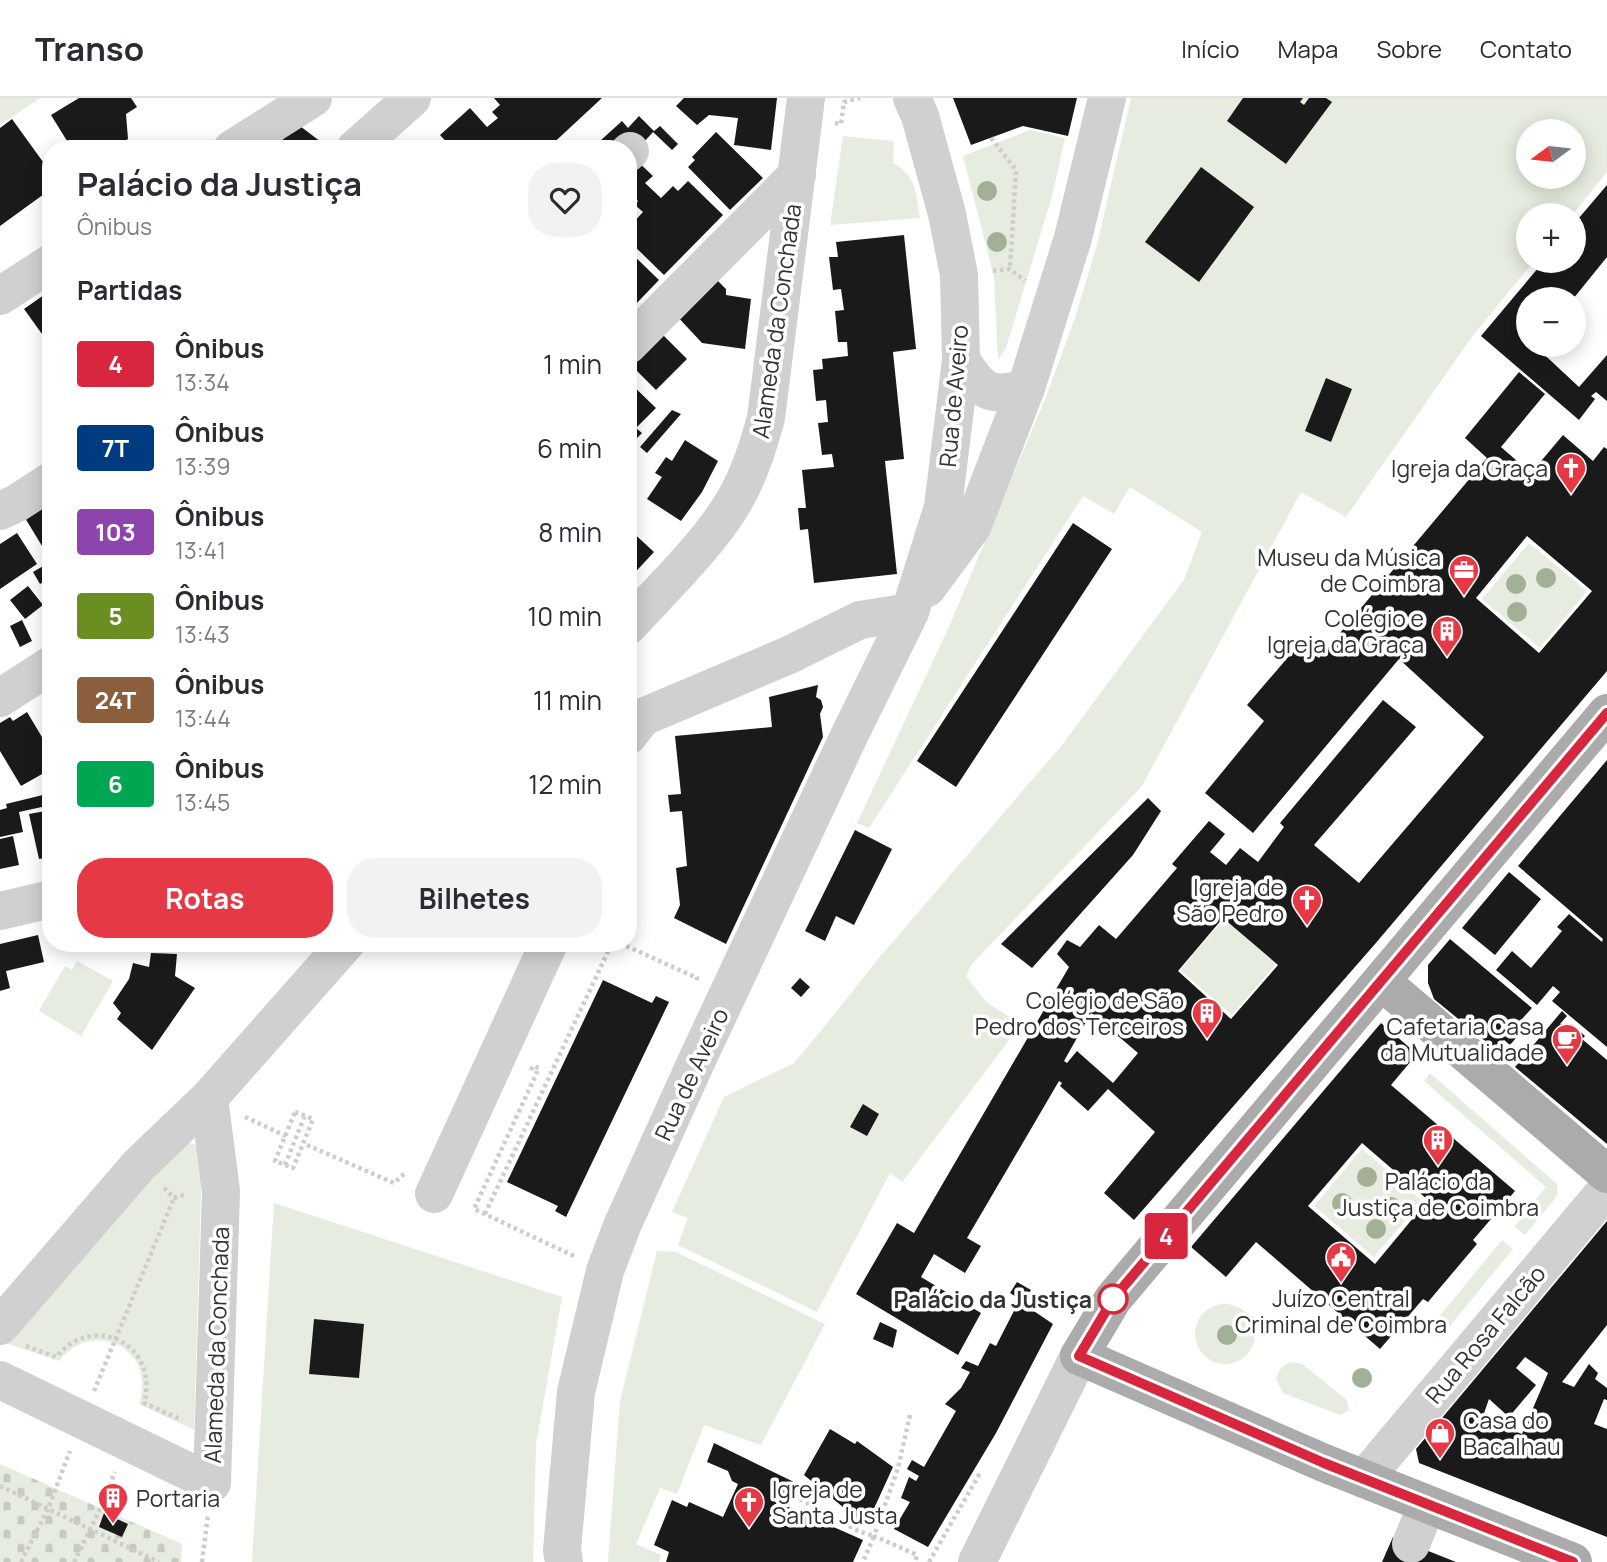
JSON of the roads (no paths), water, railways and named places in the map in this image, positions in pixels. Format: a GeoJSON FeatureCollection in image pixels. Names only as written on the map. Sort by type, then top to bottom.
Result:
{"type":"FeatureCollection","features":[{"type":"Feature","properties":{"kind":"main road"},"geometry":{"type":"LineString","coordinates":[[1573,1562],[1364,1479],[1079,1356],[1113,1299],[1607,712]]}},
{"type":"Feature","properties":{"kind":"main road"},"geometry":{"type":"LineString","coordinates":[[1381,981],[1607,1174]]}},
{"type":"Feature","properties":{"kind":"street"},"geometry":{"type":"LineString","coordinates":[[246,140],[313,98]]}},
{"type":"Feature","properties":{"kind":"street"},"geometry":{"type":"LineString","coordinates":[[365,140],[412,98]]}},
{"type":"Feature","properties":{"kind":"street","name":"Alameda da Conchada"},"geometry":{"type":"LineString","coordinates":[[637,616],[700,547],[733,504],[755,458],[766,418],[806,98]]}},
{"type":"Feature","properties":{"kind":"street","name":"Rua de Aveiro"},"geometry":{"type":"LineString","coordinates":[[564,1562],[562,1550],[576,1392],[605,1271],[622,1226],[697,1060],[910,612],[943,507],[961,360],[959,275],[947,214],[920,116],[912,98]]}},
{"type":"Feature","properties":{"kind":"street","name":"Rua de Aveiro"},"geometry":{"type":"LineString","coordinates":[[910,612],[972,527],[1026,388],[1073,238],[1107,98]]}},
{"type":"Feature","properties":{"kind":"street"},"geometry":{"type":"LineString","coordinates":[[637,336],[797,175]]}},
{"type":"Feature","properties":{"kind":"street"},"geometry":{"type":"LineString","coordinates":[[0,296],[42,269]]}},
{"type":"Feature","properties":{"kind":"street"},"geometry":{"type":"LineString","coordinates":[[961,360],[978,386],[1001,394],[1026,388]]}},
{"type":"Feature","properties":{"kind":"street"},"geometry":{"type":"LineString","coordinates":[[0,511],[42,487]]}},
{"type":"Feature","properties":{"kind":"street"},"geometry":{"type":"LineString","coordinates":[[637,725],[643,717],[860,620],[910,612]]}},
{"type":"Feature","properties":{"kind":"street"},"geometry":{"type":"LineString","coordinates":[[831,635],[886,661]]}},
{"type":"Feature","properties":{"kind":"street"},"geometry":{"type":"LineString","coordinates":[[0,698],[42,670]]}},
{"type":"Feature","properties":{"kind":"street"},"geometry":{"type":"LineString","coordinates":[[0,911],[42,901]]}},
{"type":"Feature","properties":{"kind":"street"},"geometry":{"type":"LineString","coordinates":[[11,1335],[139,1165],[209,1098],[338,952]]}},
{"type":"Feature","properties":{"kind":"street"},"geometry":{"type":"LineString","coordinates":[[423,1181],[544,952]]}},
{"type":"Feature","properties":{"kind":"street","name":"Alameda da Conchada"},"geometry":{"type":"LineString","coordinates":[[0,1380],[212,1483],[221,1191],[209,1098]]}},
{"type":"Feature","properties":{"kind":"street","name":"Rua Rosa Falcão"},"geometry":{"type":"LineString","coordinates":[[1364,1479],[1607,1189]]}},
{"type":"Feature","properties":{"kind":"street"},"geometry":{"type":"LineString","coordinates":[[977,1562],[1079,1356]]}},
{"type":"Feature","properties":{"kind":"street"},"geometry":{"type":"LineString","coordinates":[[1411,1544],[1427,1505]]}},
{"type":"Feature","properties":{"kind":"place","name":"Igreja da Graça"},"geometry":{"type":"Point","coordinates":[1571,495]}},
{"type":"Feature","properties":{"kind":"place","name":"Museu da Música de Coimbra"},"geometry":{"type":"Point","coordinates":[1464,597]}},
{"type":"Feature","properties":{"kind":"place","name":"Colégio e Igreja da Graça"},"geometry":{"type":"Point","coordinates":[1447,658]}},
{"type":"Feature","properties":{"kind":"place","name":"Igreja de São Pedro"},"geometry":{"type":"Point","coordinates":[1307,927]}},
{"type":"Feature","properties":{"kind":"place","name":"Colégio de São Pedro dos Terceiros"},"geometry":{"type":"Point","coordinates":[1207,1040]}},
{"type":"Feature","properties":{"kind":"place","name":"Cafetaria Casa da Mutualidade"},"geometry":{"type":"Point","coordinates":[1567,1066]}},
{"type":"Feature","properties":{"kind":"place","name":"Palácio da Justiça de Coimbra"},"geometry":{"type":"Point","coordinates":[1438,1167]}},
{"type":"Feature","properties":{"kind":"place","name":"Juízo Central Criminal de Coimbra"},"geometry":{"type":"Point","coordinates":[1341,1284]}},
{"type":"Feature","properties":{"kind":"place","name":"Palácio da Justiça"},"geometry":{"type":"Point","coordinates":[1113,1299]}},
{"type":"Feature","properties":{"kind":"place","name":"Casa do Bacalhau"},"geometry":{"type":"Point","coordinates":[1440,1460]}},
{"type":"Feature","properties":{"kind":"place","name":"Portaria"},"geometry":{"type":"Point","coordinates":[113,1525]}},
{"type":"Feature","properties":{"kind":"place","name":"Igreja de Santa Justa"},"geometry":{"type":"Point","coordinates":[749,1529]}}]}
